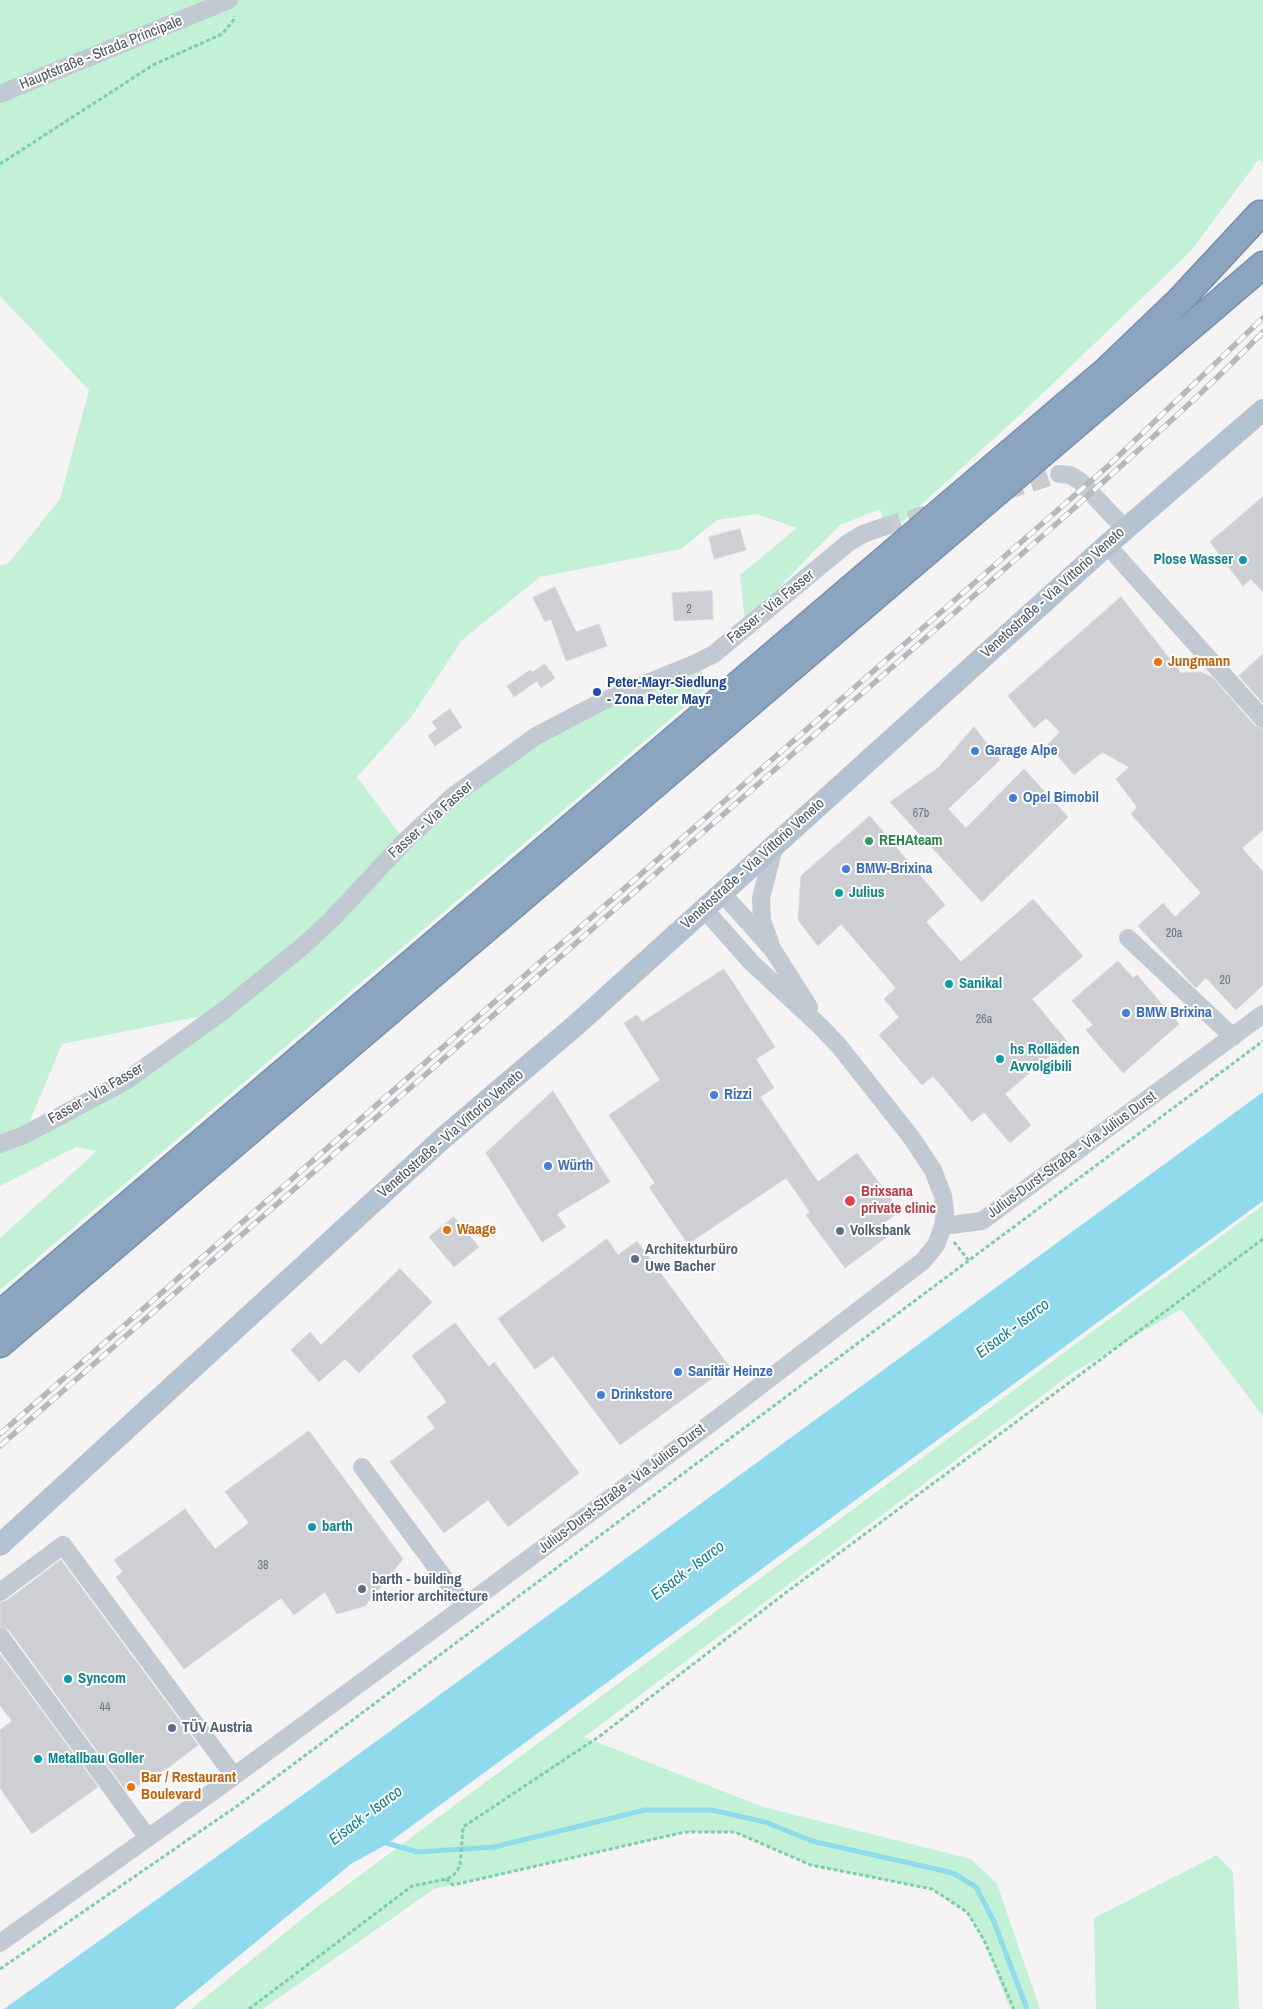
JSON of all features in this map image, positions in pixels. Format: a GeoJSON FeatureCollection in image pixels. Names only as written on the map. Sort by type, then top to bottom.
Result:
{"type":"FeatureCollection","features":[{"type":"Feature","properties":{"kind":"highway"},"geometry":{"type":"LineString","coordinates":[[0,1314],[1107,370],[1180,300],[1260,214]]}},
{"type":"Feature","properties":{"kind":"highway"},"geometry":{"type":"LineString","coordinates":[[0,1344],[1263,265]]}},
{"type":"Feature","properties":{"kind":"main road","name":"Venetostraße - Via Vittorio Veneto"},"geometry":{"type":"LineString","coordinates":[[0,1544],[442,1139],[576,1025],[1107,545],[1263,410]]}},
{"type":"Feature","properties":{"kind":"street","name":"Hauptstraße - Strada Principale"},"geometry":{"type":"LineString","coordinates":[[0,94],[231,7]]}},
{"type":"Feature","properties":{"kind":"street"},"geometry":{"type":"LineString","coordinates":[[1059,474],[1070,475],[1080,481],[1125,529]]}},
{"type":"Feature","properties":{"kind":"street","name":"Fasser - Via Fasser"},"geometry":{"type":"LineString","coordinates":[[0,1144],[24,1135],[126,1081],[223,1012],[325,926],[405,841],[453,796],[536,736],[603,701],[714,654],[848,542],[884,527]]}},
{"type":"Feature","properties":{"kind":"street"},"geometry":{"type":"LineString","coordinates":[[1107,545],[1263,719]]}},
{"type":"Feature","properties":{"kind":"street"},"geometry":{"type":"LineString","coordinates":[[773,950],[762,921],[761,898],[775,844]]}},
{"type":"Feature","properties":{"kind":"street"},"geometry":{"type":"LineString","coordinates":[[722,893],[773,950],[821,1027],[911,1137],[932,1170],[943,1196],[945,1211],[943,1226]]}},
{"type":"Feature","properties":{"kind":"street"},"geometry":{"type":"LineString","coordinates":[[704,909],[752,963],[821,1027]]}},
{"type":"Feature","properties":{"kind":"street"},"geometry":{"type":"LineString","coordinates":[[1128,938],[1233,1037]]}},
{"type":"Feature","properties":{"kind":"street","name":"Julius-Durst-Straße - Via Julius Durst"},"geometry":{"type":"LineString","coordinates":[[0,1943],[234,1776],[465,1606],[884,1292],[923,1261],[936,1244],[943,1226],[982,1221],[1263,1014]]}},
{"type":"Feature","properties":{"kind":"street"},"geometry":{"type":"LineString","coordinates":[[362,1467],[465,1606]]}},
{"type":"Feature","properties":{"kind":"street"},"geometry":{"type":"LineString","coordinates":[[0,1592],[63,1545],[192,1728],[234,1776]]}},
{"type":"Feature","properties":{"kind":"street"},"geometry":{"type":"LineString","coordinates":[[0,1636],[148,1838]]}},
{"type":"Feature","properties":{"kind":"path"},"geometry":{"type":"LineString","coordinates":[[0,164],[153,65],[222,34],[233,21],[231,7]]}},
{"type":"Feature","properties":{"kind":"path"},"geometry":{"type":"LineString","coordinates":[[0,1969],[240,1804],[1263,1041]]}},
{"type":"Feature","properties":{"kind":"path"},"geometry":{"type":"LineString","coordinates":[[249,2009],[412,1886],[446,1879],[457,1872],[460,1866],[463,1827],[600,1736],[788,1591],[1263,1239]]}},
{"type":"Feature","properties":{"kind":"path"},"geometry":{"type":"LineString","coordinates":[[446,1879],[453,1885],[684,1832],[735,1832],[811,1865],[932,1889],[967,1912],[984,1940],[1014,2009]]}},
{"type":"Feature","properties":{"kind":"green space"},"geometry":{"type":"Polygon","coordinates":[[[0,0],[1263,0],[1263,163],[1259,159],[1191,251],[1023,412],[888,535],[880,509],[840,525],[745,622],[740,575],[797,528],[756,514],[717,520],[681,549],[540,577],[462,640],[412,716],[357,777],[405,841],[536,736],[696,663],[710,685],[0,1290],[0,1238],[97,1151],[76,1147],[0,1186],[0,1148],[24,1136],[221,1012],[62,1044],[24,1135],[0,1144],[0,565],[8,564],[60,499],[89,390],[0,296],[0,0]]]}},
{"type":"Feature","properties":{"kind":"green space"},"geometry":{"type":"Polygon","coordinates":[[[1263,1205],[1263,1416],[1181,1309],[1071,1374],[584,1737],[763,1807],[971,1859],[997,1884],[1040,2009],[1010,2009],[984,1940],[967,1912],[932,1889],[811,1865],[735,1832],[685,1832],[434,1889],[263,2009],[191,2009],[312,1911],[1263,1205]]]}},
{"type":"Feature","properties":{"kind":"green space"},"geometry":{"type":"Polygon","coordinates":[[[1217,1855],[1233,1872],[1239,2009],[1096,2009],[1094,1918],[1217,1855]]]}},
{"type":"Feature","properties":{"kind":"water","name":"Eisack - Isarco"},"geometry":{"type":"Polygon","coordinates":[[[1263,1092],[1263,1201],[387,1844],[351,1864],[174,2009],[4,2009],[311,1789],[1263,1092]]]}},
{"type":"Feature","properties":{"kind":"building","name":"Plose Wasser"},"geometry":{"type":"Polygon","coordinates":[[[1263,497],[1263,592],[1251,579],[1243,586],[1210,542],[1263,497]]]}},
{"type":"Feature","properties":{"kind":"building"},"geometry":{"type":"Polygon","coordinates":[[[740,529],[746,550],[714,559],[709,537],[740,529]]]}},
{"type":"Feature","properties":{"kind":"building"},"geometry":{"type":"Polygon","coordinates":[[[555,587],[576,632],[599,624],[607,646],[566,661],[551,619],[545,622],[533,598],[555,587]]]}},
{"type":"Feature","properties":{"kind":"building"},"geometry":{"type":"Polygon","coordinates":[[[712,591],[713,619],[674,621],[672,593],[712,591]]]}},
{"type":"Feature","properties":{"kind":"building"},"geometry":{"type":"Polygon","coordinates":[[[1121,597],[1181,673],[1200,672],[1212,677],[1255,726],[1263,729],[1263,830],[1242,848],[1263,872],[1263,985],[1236,1010],[1206,978],[1196,988],[1138,926],[1163,903],[1175,917],[1201,893],[1131,814],[1137,807],[1116,779],[1129,767],[1102,752],[1074,775],[1048,744],[1060,732],[1046,718],[1034,728],[1008,696],[1121,597]]]}},
{"type":"Feature","properties":{"kind":"building"},"geometry":{"type":"Polygon","coordinates":[[[1263,654],[1263,703],[1239,676],[1263,654]]]}},
{"type":"Feature","properties":{"kind":"building"},"geometry":{"type":"Polygon","coordinates":[[[545,664],[555,678],[541,688],[537,681],[514,697],[507,686],[530,670],[532,672],[545,664]]]}},
{"type":"Feature","properties":{"kind":"building"},"geometry":{"type":"Polygon","coordinates":[[[450,709],[462,727],[435,746],[428,736],[437,729],[432,722],[450,709]]]}},
{"type":"Feature","properties":{"kind":"building"},"geometry":{"type":"Polygon","coordinates":[[[974,727],[1000,760],[948,809],[966,828],[1024,769],[1068,817],[982,902],[890,802],[939,767],[974,727]]]}},
{"type":"Feature","properties":{"kind":"building"},"geometry":{"type":"Polygon","coordinates":[[[870,816],[945,905],[926,922],[961,962],[1033,899],[1083,956],[1032,999],[1067,1041],[1005,1094],[1031,1125],[1010,1143],[984,1112],[972,1122],[933,1076],[922,1085],[879,1035],[899,1017],[884,999],[896,988],[841,924],[818,946],[798,920],[801,876],[870,816]]]}},
{"type":"Feature","properties":{"kind":"building","name":"BMW Brixina"},"geometry":{"type":"Polygon","coordinates":[[[1118,961],[1133,978],[1137,975],[1179,1024],[1123,1073],[1086,1030],[1093,1025],[1072,1001],[1118,961]]]}},
{"type":"Feature","properties":{"kind":"building"},"geometry":{"type":"Polygon","coordinates":[[[724,969],[775,1047],[756,1059],[774,1088],[760,1097],[818,1182],[857,1153],[900,1211],[883,1224],[891,1234],[845,1268],[806,1215],[810,1212],[786,1178],[688,1244],[649,1187],[655,1183],[609,1115],[660,1080],[624,1023],[637,1015],[642,1022],[724,969]]]}},
{"type":"Feature","properties":{"kind":"building"},"geometry":{"type":"Polygon","coordinates":[[[553,1091],[610,1182],[557,1214],[566,1227],[542,1242],[486,1153],[553,1091]]]}},
{"type":"Feature","properties":{"kind":"building"},"geometry":{"type":"Polygon","coordinates":[[[454,1217],[479,1247],[454,1267],[429,1237],[454,1217]]]}},
{"type":"Feature","properties":{"kind":"building"},"geometry":{"type":"Polygon","coordinates":[[[607,1239],[618,1255],[637,1241],[729,1366],[620,1445],[553,1356],[535,1369],[498,1319],[607,1239]]]}},
{"type":"Feature","properties":{"kind":"building"},"geometry":{"type":"Polygon","coordinates":[[[400,1269],[432,1302],[359,1373],[345,1359],[319,1382],[291,1350],[310,1332],[321,1345],[400,1269]]]}},
{"type":"Feature","properties":{"kind":"building"},"geometry":{"type":"Polygon","coordinates":[[[455,1323],[489,1367],[494,1362],[579,1473],[508,1527],[488,1500],[444,1533],[390,1462],[435,1428],[427,1417],[447,1402],[412,1356],[455,1323]]]}},
{"type":"Feature","properties":{"kind":"building"},"geometry":{"type":"Polygon","coordinates":[[[309,1431],[403,1559],[365,1606],[337,1614],[325,1592],[294,1615],[281,1598],[184,1669],[116,1577],[123,1572],[114,1560],[185,1509],[215,1549],[249,1523],[225,1492],[309,1431]]]}},
{"type":"Feature","properties":{"kind":"building","name":"Syncom"},"geometry":{"type":"Polygon","coordinates":[[[61,1560],[198,1745],[169,1767],[127,1792],[9,1630],[0,1626],[0,1602],[6,1601],[61,1560]]]}},
{"type":"Feature","properties":{"kind":"building","name":"Metallbau Goller"},"geometry":{"type":"Polygon","coordinates":[[[0,1654],[98,1787],[32,1834],[0,1788],[0,1730],[12,1721],[0,1705],[0,1654]]]}},
{"type":"Feature","properties":{"kind":"waterway"},"geometry":{"type":"LineString","coordinates":[[383,1842],[417,1852],[494,1847],[645,1810],[712,1810],[765,1822],[812,1841],[953,1873],[976,1887],[994,1922],[1027,2009]]}},
{"type":"Feature","properties":{"kind":"tunnel"},"geometry":{"type":"LineString","coordinates":[[1005,491],[1059,474]]}},
{"type":"Feature","properties":{"kind":"tunnel"},"geometry":{"type":"LineString","coordinates":[[883,527],[934,512]]}},
{"type":"Feature","properties":{"kind":"railway"},"geometry":{"type":"LineString","coordinates":[[0,1434],[1107,467],[1263,318]]}},
{"type":"Feature","properties":{"kind":"railway"},"geometry":{"type":"LineString","coordinates":[[0,1446],[1071,511],[1193,401],[1263,332]]}},
{"type":"Feature","properties":{"kind":"place","name":"Plose Wasser"},"geometry":{"type":"Point","coordinates":[1243,560]}},
{"type":"Feature","properties":{"kind":"place","name":"Jungmann"},"geometry":{"type":"Point","coordinates":[1158,662]}},
{"type":"Feature","properties":{"kind":"place","name":"Peter-Mayr-Siedlung - Zona Peter Mayr"},"geometry":{"type":"Point","coordinates":[597,692]}},
{"type":"Feature","properties":{"kind":"place","name":"Garage Alpe"},"geometry":{"type":"Point","coordinates":[975,751]}},
{"type":"Feature","properties":{"kind":"place","name":"Opel Bimobil"},"geometry":{"type":"Point","coordinates":[1013,798]}},
{"type":"Feature","properties":{"kind":"place","name":"REHAteam"},"geometry":{"type":"Point","coordinates":[869,841]}},
{"type":"Feature","properties":{"kind":"place","name":"BMW-Brixina"},"geometry":{"type":"Point","coordinates":[846,869]}},
{"type":"Feature","properties":{"kind":"place","name":"Julius"},"geometry":{"type":"Point","coordinates":[839,893]}},
{"type":"Feature","properties":{"kind":"place","name":"Sanikal"},"geometry":{"type":"Point","coordinates":[949,984]}},
{"type":"Feature","properties":{"kind":"place","name":"BMW Brixina"},"geometry":{"type":"Point","coordinates":[1126,1013]}},
{"type":"Feature","properties":{"kind":"place","name":"hs Rolläden Avvolgibili"},"geometry":{"type":"Point","coordinates":[1000,1059]}},
{"type":"Feature","properties":{"kind":"place","name":"Rizzi"},"geometry":{"type":"Point","coordinates":[714,1095]}},
{"type":"Feature","properties":{"kind":"place","name":"Würth"},"geometry":{"type":"Point","coordinates":[548,1166]}},
{"type":"Feature","properties":{"kind":"place","name":"Brixsana private clinic"},"geometry":{"type":"Point","coordinates":[850,1201]}},
{"type":"Feature","properties":{"kind":"place","name":"Waage"},"geometry":{"type":"Point","coordinates":[447,1230]}},
{"type":"Feature","properties":{"kind":"place","name":"Volksbank"},"geometry":{"type":"Point","coordinates":[840,1231]}},
{"type":"Feature","properties":{"kind":"place","name":"Architekturbüro Uwe Bacher"},"geometry":{"type":"Point","coordinates":[635,1259]}},
{"type":"Feature","properties":{"kind":"place","name":"Sanitär Heinze"},"geometry":{"type":"Point","coordinates":[678,1372]}},
{"type":"Feature","properties":{"kind":"place","name":"Drinkstore"},"geometry":{"type":"Point","coordinates":[601,1395]}},
{"type":"Feature","properties":{"kind":"place","name":"barth"},"geometry":{"type":"Point","coordinates":[312,1527]}},
{"type":"Feature","properties":{"kind":"place","name":"barth - building interior architecture"},"geometry":{"type":"Point","coordinates":[362,1589]}},
{"type":"Feature","properties":{"kind":"place","name":"Syncom"},"geometry":{"type":"Point","coordinates":[68,1679]}},
{"type":"Feature","properties":{"kind":"place","name":"TÜV Austria"},"geometry":{"type":"Point","coordinates":[172,1728]}},
{"type":"Feature","properties":{"kind":"place","name":"Metallbau Goller"},"geometry":{"type":"Point","coordinates":[38,1759]}},
{"type":"Feature","properties":{"kind":"place","name":"Bar / Restaurant Boulevard"},"geometry":{"type":"Point","coordinates":[131,1787]}}]}
